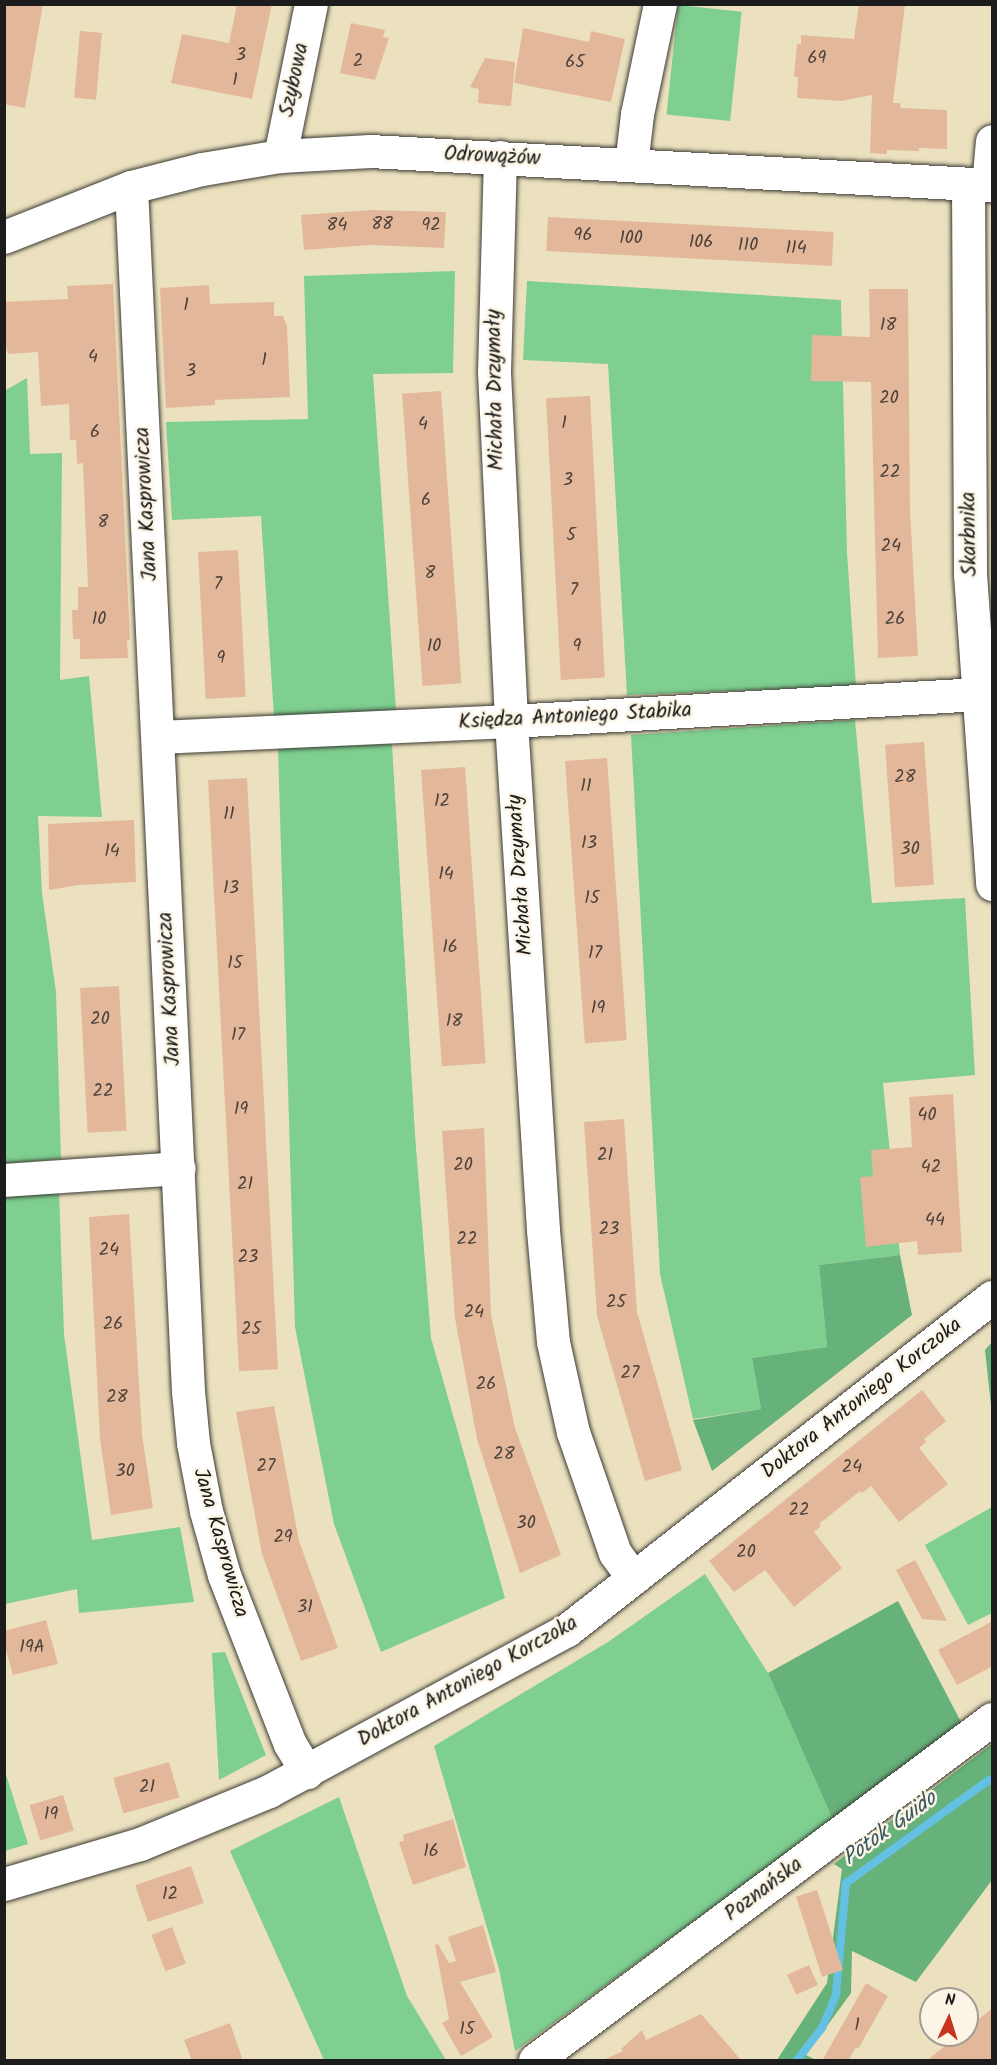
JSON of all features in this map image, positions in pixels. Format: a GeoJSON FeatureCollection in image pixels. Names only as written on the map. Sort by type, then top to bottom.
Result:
{"type":"FeatureCollection","features":[{"type":"Feature","properties":{"kind":"street","name":"Szybowa"},"geometry":{"type":"LineString","coordinates":[[280,156],[311,4]]}},
{"type":"Feature","properties":{"kind":"street"},"geometry":{"type":"LineString","coordinates":[[631,165],[638,114],[660,4]]}},
{"type":"Feature","properties":{"kind":"street","name":"Skarbnika"},"geometry":{"type":"LineString","coordinates":[[993,141],[983,185],[970,574],[986,693],[993,884]]}},
{"type":"Feature","properties":{"kind":"street","name":"Odrowążów"},"geometry":{"type":"LineString","coordinates":[[7,230],[131,187],[202,169],[280,156],[370,152],[500,157],[983,185]]}},
{"type":"Feature","properties":{"kind":"street","name":"Michała Drzymały"},"geometry":{"type":"LineString","coordinates":[[500,157],[494,372],[511,721],[543,1230],[554,1342],[573,1432],[615,1553],[633,1578]]}},
{"type":"Feature","properties":{"kind":"street","name":"Jana Kasprowicza"},"geometry":{"type":"LineString","coordinates":[[131,187],[188,1391],[193,1443],[206,1511],[224,1575],[290,1744],[307,1772]]}},
{"type":"Feature","properties":{"kind":"street","name":"Księdza Antoniego Stabika"},"geometry":{"type":"LineString","coordinates":[[158,737],[511,721],[986,693]]}},
{"type":"Feature","properties":{"kind":"street"},"geometry":{"type":"LineString","coordinates":[[4,1180],[179,1168]]}},
{"type":"Feature","properties":{"kind":"street","name":"Doktora Antoniego Korczoka"},"geometry":{"type":"LineString","coordinates":[[4,1884],[140,1844],[217,1814],[307,1772],[567,1630],[993,1297]]}},
{"type":"Feature","properties":{"kind":"street","name":"Poznańska"},"geometry":{"type":"LineString","coordinates":[[536,2061],[993,1719]]}},
{"type":"Feature","properties":{"kind":"green space"},"geometry":{"type":"Polygon","coordinates":[[[678,5],[742,12],[730,121],[667,114],[678,5]]]}},
{"type":"Feature","properties":{"kind":"green space"},"geometry":{"type":"Polygon","coordinates":[[[455,271],[453,373],[373,374],[396,710],[274,717],[261,516],[172,520],[166,422],[308,419],[304,276],[455,271]]]}},
{"type":"Feature","properties":{"kind":"green space"},"geometry":{"type":"Polygon","coordinates":[[[527,281],[841,300],[847,553],[856,686],[627,695],[608,364],[523,360],[527,281]]]}},
{"type":"Feature","properties":{"kind":"green space"},"geometry":{"type":"Polygon","coordinates":[[[27,378],[30,454],[62,453],[60,680],[89,676],[102,817],[38,816],[42,893],[56,992],[61,1159],[5,1164],[4,391],[27,378]]]}},
{"type":"Feature","properties":{"kind":"green space"},"geometry":{"type":"Polygon","coordinates":[[[855,720],[872,903],[965,898],[975,1075],[883,1083],[900,1255],[819,1265],[827,1347],[752,1358],[761,1409],[693,1419],[660,1274],[631,735],[855,720]]]}},
{"type":"Feature","properties":{"kind":"green space"},"geometry":{"type":"Polygon","coordinates":[[[392,744],[415,1135],[431,1338],[505,1598],[381,1652],[334,1524],[295,1327],[278,748],[392,744]]]}},
{"type":"Feature","properties":{"kind":"green space"},"geometry":{"type":"Polygon","coordinates":[[[59,1190],[64,1334],[92,1540],[180,1527],[194,1602],[79,1613],[77,1589],[5,1604],[4,1197],[59,1190]]]}},
{"type":"Feature","properties":{"kind":"green space"},"geometry":{"type":"Polygon","coordinates":[[[900,1255],[912,1315],[712,1471],[693,1420],[761,1409],[752,1358],[827,1347],[819,1265],[900,1255]]]}},
{"type":"Feature","properties":{"kind":"green space"},"geometry":{"type":"Polygon","coordinates":[[[992,1342],[992,1415],[985,1350],[992,1342]]]}},
{"type":"Feature","properties":{"kind":"green space"},"geometry":{"type":"Polygon","coordinates":[[[992,1507],[992,1613],[968,1625],[925,1545],[992,1507]]]}},
{"type":"Feature","properties":{"kind":"green space"},"geometry":{"type":"Polygon","coordinates":[[[705,1574],[768,1673],[833,1820],[515,2051],[499,1969],[434,1746],[608,1642],[705,1574]]]}},
{"type":"Feature","properties":{"kind":"green space"},"geometry":{"type":"Polygon","coordinates":[[[898,1601],[961,1722],[833,1820],[768,1673],[898,1601]]]}},
{"type":"Feature","properties":{"kind":"green space"},"geometry":{"type":"Polygon","coordinates":[[[225,1652],[266,1755],[219,1780],[212,1653],[225,1652]]]}},
{"type":"Feature","properties":{"kind":"green space"},"geometry":{"type":"Polygon","coordinates":[[[992,1744],[992,1880],[916,1982],[852,1951],[851,1993],[806,2055],[816,2060],[777,2060],[827,1983],[842,1869],[834,1864],[992,1744]]]}},
{"type":"Feature","properties":{"kind":"green space"},"geometry":{"type":"Polygon","coordinates":[[[4,1768],[28,1844],[5,1851],[4,1851],[4,1768]]]}},
{"type":"Feature","properties":{"kind":"green space"},"geometry":{"type":"Polygon","coordinates":[[[339,1797],[407,1996],[446,2060],[324,2060],[230,1851],[339,1797]]]}},
{"type":"Feature","properties":{"kind":"building"},"geometry":{"type":"Polygon","coordinates":[[[4,4],[43,4],[25,108],[4,104],[4,4]]]}},
{"type":"Feature","properties":{"kind":"building"},"geometry":{"type":"Polygon","coordinates":[[[237,4],[272,4],[252,99],[171,83],[182,34],[229,43],[237,4]]]}},
{"type":"Feature","properties":{"kind":"building"},"geometry":{"type":"Polygon","coordinates":[[[859,4],[905,4],[893,103],[900,103],[901,108],[947,110],[947,149],[919,148],[919,151],[887,150],[887,154],[870,153],[872,95],[841,101],[797,98],[798,77],[794,77],[797,44],[801,44],[801,35],[854,39],[859,4]]]}},
{"type":"Feature","properties":{"kind":"building"},"geometry":{"type":"Polygon","coordinates":[[[351,23],[385,30],[383,37],[389,38],[375,80],[340,73],[351,23]]]}},
{"type":"Feature","properties":{"kind":"building"},"geometry":{"type":"Polygon","coordinates":[[[523,28],[589,42],[591,31],[625,39],[611,102],[514,83],[523,28]]]}},
{"type":"Feature","properties":{"kind":"building"},"geometry":{"type":"Polygon","coordinates":[[[80,31],[102,33],[96,100],[74,98],[80,31]]]}},
{"type":"Feature","properties":{"kind":"building"},"geometry":{"type":"Polygon","coordinates":[[[485,58],[515,62],[511,106],[478,103],[479,89],[470,87],[485,58]]]}},
{"type":"Feature","properties":{"kind":"building"},"geometry":{"type":"Polygon","coordinates":[[[372,210],[446,212],[444,248],[369,245],[304,250],[301,215],[372,210]]]}},
{"type":"Feature","properties":{"kind":"building"},"geometry":{"type":"Polygon","coordinates":[[[548,217],[834,232],[832,266],[546,251],[548,217]]]}},
{"type":"Feature","properties":{"kind":"building"},"geometry":{"type":"Polygon","coordinates":[[[113,284],[130,640],[127,640],[128,658],[80,659],[80,639],[73,639],[72,610],[78,610],[78,587],[88,587],[83,463],[77,464],[76,440],[70,440],[69,404],[41,406],[38,352],[8,354],[4,340],[4,302],[68,299],[67,286],[113,284]]]}},
{"type":"Feature","properties":{"kind":"building"},"geometry":{"type":"Polygon","coordinates":[[[209,285],[210,304],[274,302],[274,316],[283,316],[287,327],[290,397],[215,400],[215,405],[166,408],[160,288],[209,285]]]}},
{"type":"Feature","properties":{"kind":"building"},"geometry":{"type":"Polygon","coordinates":[[[869,289],[908,289],[910,510],[918,656],[878,658],[871,382],[811,381],[812,335],[870,337],[869,289]]]}},
{"type":"Feature","properties":{"kind":"building"},"geometry":{"type":"Polygon","coordinates":[[[441,391],[461,683],[423,686],[402,394],[441,391]]]}},
{"type":"Feature","properties":{"kind":"building"},"geometry":{"type":"Polygon","coordinates":[[[590,396],[605,678],[561,680],[546,398],[590,396]]]}},
{"type":"Feature","properties":{"kind":"building"},"geometry":{"type":"Polygon","coordinates":[[[238,550],[246,697],[206,699],[198,552],[238,550]]]}},
{"type":"Feature","properties":{"kind":"building"},"geometry":{"type":"Polygon","coordinates":[[[924,742],[934,885],[895,887],[885,745],[924,742]]]}},
{"type":"Feature","properties":{"kind":"building"},"geometry":{"type":"Polygon","coordinates":[[[607,758],[627,1040],[585,1043],[565,761],[607,758]]]}},
{"type":"Feature","properties":{"kind":"building"},"geometry":{"type":"Polygon","coordinates":[[[465,767],[486,1063],[442,1066],[421,770],[465,767]]]}},
{"type":"Feature","properties":{"kind":"building"},"geometry":{"type":"Polygon","coordinates":[[[247,778],[278,1369],[239,1371],[208,780],[247,778]]]}},
{"type":"Feature","properties":{"kind":"building"},"geometry":{"type":"Polygon","coordinates":[[[134,820],[136,882],[79,885],[49,890],[48,824],[134,820]]]}},
{"type":"Feature","properties":{"kind":"building"},"geometry":{"type":"Polygon","coordinates":[[[119,986],[127,1131],[88,1133],[80,988],[119,986]]]}},
{"type":"Feature","properties":{"kind":"building"},"geometry":{"type":"Polygon","coordinates":[[[953,1094],[962,1252],[918,1255],[917,1241],[866,1247],[860,1177],[873,1176],[871,1150],[912,1147],[909,1097],[953,1094]]]}},
{"type":"Feature","properties":{"kind":"building"},"geometry":{"type":"Polygon","coordinates":[[[624,1119],[637,1312],[682,1470],[645,1481],[597,1316],[584,1122],[624,1119]]]}},
{"type":"Feature","properties":{"kind":"building"},"geometry":{"type":"Polygon","coordinates":[[[484,1128],[491,1315],[515,1428],[561,1555],[520,1573],[477,1439],[455,1318],[442,1131],[484,1128]]]}},
{"type":"Feature","properties":{"kind":"building"},"geometry":{"type":"Polygon","coordinates":[[[129,1214],[142,1434],[153,1508],[111,1515],[100,1439],[89,1217],[129,1214]]]}},
{"type":"Feature","properties":{"kind":"building"},"geometry":{"type":"Polygon","coordinates":[[[922,1390],[946,1421],[924,1439],[926,1442],[919,1448],[948,1484],[899,1522],[871,1486],[862,1493],[860,1491],[819,1524],[821,1526],[814,1532],[842,1568],[794,1607],[765,1570],[734,1592],[709,1561],[922,1390]]]}},
{"type":"Feature","properties":{"kind":"building"},"geometry":{"type":"Polygon","coordinates":[[[274,1406],[299,1541],[338,1648],[301,1661],[262,1554],[236,1412],[274,1406]]]}},
{"type":"Feature","properties":{"kind":"building"},"geometry":{"type":"Polygon","coordinates":[[[915,1560],[947,1621],[922,1619],[896,1570],[915,1560]]]}},
{"type":"Feature","properties":{"kind":"building"},"geometry":{"type":"Polygon","coordinates":[[[46,1620],[58,1664],[13,1675],[4,1643],[4,1631],[46,1620]]]}},
{"type":"Feature","properties":{"kind":"building"},"geometry":{"type":"Polygon","coordinates":[[[993,1621],[993,1666],[957,1685],[938,1650],[993,1621]]]}},
{"type":"Feature","properties":{"kind":"building"},"geometry":{"type":"Polygon","coordinates":[[[169,1762],[179,1798],[123,1814],[113,1778],[169,1762]]]}},
{"type":"Feature","properties":{"kind":"building"},"geometry":{"type":"Polygon","coordinates":[[[63,1795],[74,1830],[40,1841],[30,1805],[63,1795]]]}},
{"type":"Feature","properties":{"kind":"building"},"geometry":{"type":"Polygon","coordinates":[[[453,1819],[466,1867],[413,1885],[399,1842],[404,1841],[403,1835],[453,1819]]]}},
{"type":"Feature","properties":{"kind":"building"},"geometry":{"type":"Polygon","coordinates":[[[191,1866],[204,1903],[148,1922],[135,1885],[191,1866]]]}},
{"type":"Feature","properties":{"kind":"building"},"geometry":{"type":"Polygon","coordinates":[[[817,1890],[843,1970],[822,1977],[796,1897],[817,1890]]]}},
{"type":"Feature","properties":{"kind":"building"},"geometry":{"type":"Polygon","coordinates":[[[483,1925],[496,1972],[460,1982],[493,2037],[461,2056],[442,2023],[449,2019],[435,1945],[438,1944],[449,1963],[456,1961],[448,1937],[483,1925]]]}},
{"type":"Feature","properties":{"kind":"building"},"geometry":{"type":"Polygon","coordinates":[[[172,1927],[186,1963],[165,1971],[151,1935],[172,1927]]]}},
{"type":"Feature","properties":{"kind":"building"},"geometry":{"type":"Polygon","coordinates":[[[809,1965],[818,1985],[796,1995],[787,1975],[809,1965]]]}},
{"type":"Feature","properties":{"kind":"building"},"geometry":{"type":"Polygon","coordinates":[[[866,1983],[888,1996],[858,2049],[856,2047],[848,2061],[822,2061],[866,1983]]]}},
{"type":"Feature","properties":{"kind":"building"},"geometry":{"type":"Polygon","coordinates":[[[993,2008],[993,2061],[926,2061],[944,2047],[979,2047],[979,2019],[993,2008]]]}},
{"type":"Feature","properties":{"kind":"building"},"geometry":{"type":"Polygon","coordinates":[[[701,2014],[742,2061],[601,2061],[623,2051],[621,2049],[642,2030],[646,2040],[701,2014]]]}},
{"type":"Feature","properties":{"kind":"building"},"geometry":{"type":"Polygon","coordinates":[[[230,2023],[243,2061],[192,2061],[184,2040],[230,2023]]]}},
{"type":"Feature","properties":{"kind":"waterway","name":"Potok Guido"},"geometry":{"type":"LineString","coordinates":[[797,2060],[822,2028],[836,1995],[846,1883],[989,1780],[992,1782]]}}]}
